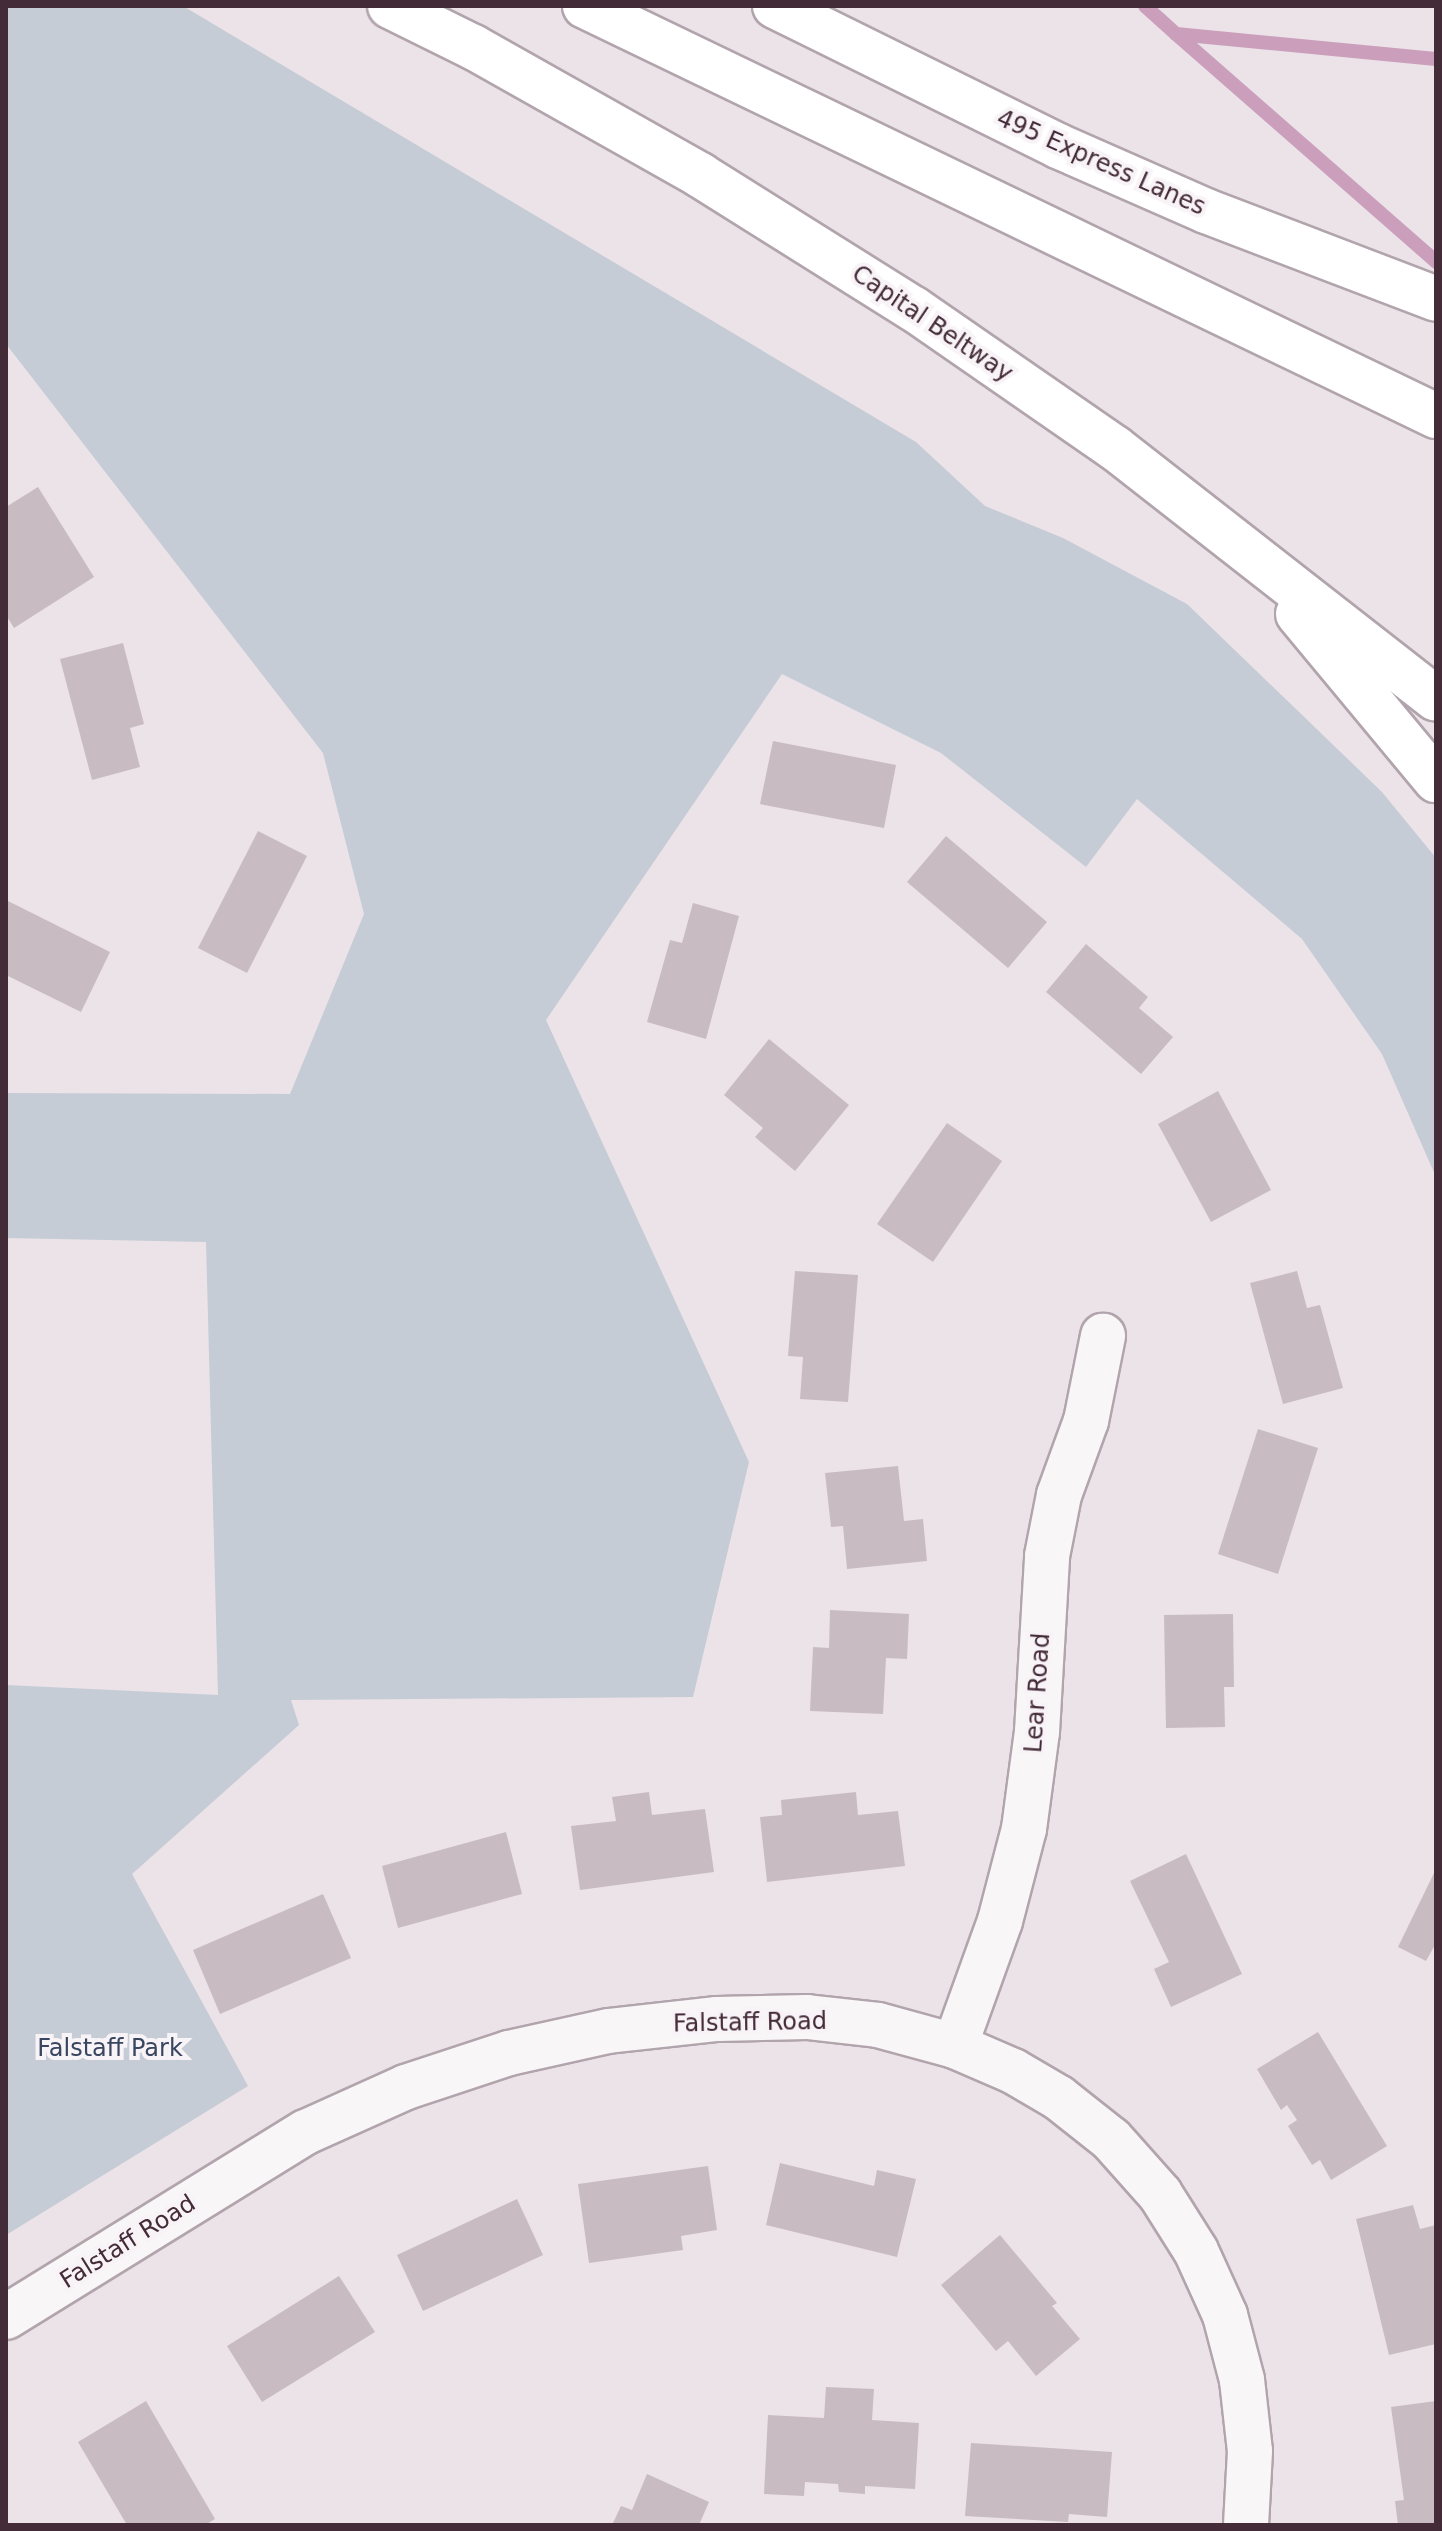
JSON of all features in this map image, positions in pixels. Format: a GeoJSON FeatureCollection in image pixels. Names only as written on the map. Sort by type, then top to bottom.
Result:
{"type":"FeatureCollection","features":[{"type":"Feature","properties":{"kind":"highway","name":"Capital Beltway"},"geometry":{"type":"LineString","coordinates":[[390,6],[473,47],[700,175],[914,309],[1115,448],[1436,699]]}},
{"type":"Feature","properties":{"kind":"highway"},"geometry":{"type":"LineString","coordinates":[[585,6],[1418,409]]}},
{"type":"Feature","properties":{"kind":"highway","name":"495 Express Lanes"},"geometry":{"type":"LineString","coordinates":[[775,6],[1058,146],[1206,211],[1436,299]]}},
{"type":"Feature","properties":{"kind":"highway"},"geometry":{"type":"LineString","coordinates":[[1245,551],[1436,780]]}},
{"type":"Feature","properties":{"kind":"street","name":"Lear Road"},"geometry":{"type":"LineString","coordinates":[[955,2046],[1000,1921],[1024,1829],[1037,1732],[1047,1556],[1059,1495],[1086,1421],[1103,1336]]}},
{"type":"Feature","properties":{"kind":"street","name":"Falstaff Road"},"geometry":{"type":"LineString","coordinates":[[6,2317],[306,2132],[406,2087],[509,2053],[608,2031],[717,2019],[777,2018],[878,2025],[955,2046],[1013,2071],[1059,2098],[1111,2139],[1160,2194],[1196,2251],[1225,2315],[1242,2380],[1250,2451],[1246,2525]]}},
{"type":"Feature","properties":{"kind":"green space","name":"Falstaff Park"},"geometry":{"type":"Polygon","coordinates":[[[6,6],[183,6],[916,442],[985,506],[1063,538],[1187,604],[1382,792],[1436,858],[1436,1177],[1382,1054],[1302,939],[1137,799],[1086,867],[941,753],[782,674],[546,1020],[749,1462],[693,1697],[291,1700],[299,1725],[132,1874],[248,2086],[6,2235],[6,1685],[218,1695],[206,1242],[6,1238],[6,1093],[290,1094],[364,914],[323,753],[6,344],[6,6]]]}},
{"type":"Feature","properties":{"kind":"building"},"geometry":{"type":"Polygon","coordinates":[[[38,487],[94,577],[14,628],[6,615],[6,507],[38,487]]]}},
{"type":"Feature","properties":{"kind":"building"},"geometry":{"type":"Polygon","coordinates":[[[123,643],[144,724],[130,728],[140,767],[92,780],[60,659],[123,643]]]}},
{"type":"Feature","properties":{"kind":"building"},"geometry":{"type":"Polygon","coordinates":[[[773,741],[896,765],[884,828],[760,804],[773,741]]]}},
{"type":"Feature","properties":{"kind":"building"},"geometry":{"type":"Polygon","coordinates":[[[258,831],[307,856],[247,973],[198,948],[258,831]]]}},
{"type":"Feature","properties":{"kind":"building"},"geometry":{"type":"Polygon","coordinates":[[[946,836],[1047,922],[1008,968],[907,882],[946,836]]]}},
{"type":"Feature","properties":{"kind":"building"},"geometry":{"type":"Polygon","coordinates":[[[6,900],[110,952],[81,1012],[6,975],[6,900]]]}},
{"type":"Feature","properties":{"kind":"building"},"geometry":{"type":"Polygon","coordinates":[[[693,903],[739,916],[706,1039],[647,1022],[670,940],[682,943],[693,903]]]}},
{"type":"Feature","properties":{"kind":"building"},"geometry":{"type":"Polygon","coordinates":[[[1086,944],[1148,997],[1139,1008],[1173,1037],[1141,1074],[1046,992],[1086,944]]]}},
{"type":"Feature","properties":{"kind":"building"},"geometry":{"type":"Polygon","coordinates":[[[769,1039],[849,1105],[795,1171],[755,1137],[763,1128],[724,1095],[769,1039]]]}},
{"type":"Feature","properties":{"kind":"building"},"geometry":{"type":"Polygon","coordinates":[[[1218,1091],[1271,1190],[1211,1222],[1158,1124],[1218,1091]]]}},
{"type":"Feature","properties":{"kind":"building"},"geometry":{"type":"Polygon","coordinates":[[[947,1123],[1002,1161],[933,1262],[877,1224],[947,1123]]]}},
{"type":"Feature","properties":{"kind":"building"},"geometry":{"type":"Polygon","coordinates":[[[795,1271],[858,1275],[848,1402],[800,1399],[803,1357],[788,1356],[795,1271]]]}},
{"type":"Feature","properties":{"kind":"building"},"geometry":{"type":"Polygon","coordinates":[[[1297,1271],[1307,1308],[1320,1305],[1343,1388],[1283,1404],[1250,1283],[1297,1271]]]}},
{"type":"Feature","properties":{"kind":"building"},"geometry":{"type":"Polygon","coordinates":[[[1258,1429],[1318,1448],[1278,1574],[1218,1554],[1258,1429]]]}},
{"type":"Feature","properties":{"kind":"building"},"geometry":{"type":"Polygon","coordinates":[[[898,1466],[904,1521],[923,1519],[927,1561],[847,1569],[843,1526],[831,1527],[825,1473],[898,1466]]]}},
{"type":"Feature","properties":{"kind":"building"},"geometry":{"type":"Polygon","coordinates":[[[830,1610],[909,1614],[907,1659],[886,1658],[883,1714],[810,1711],[813,1647],[829,1648],[830,1610]]]}},
{"type":"Feature","properties":{"kind":"building"},"geometry":{"type":"Polygon","coordinates":[[[1233,1614],[1234,1687],[1224,1687],[1225,1727],[1166,1728],[1164,1615],[1233,1614]]]}},
{"type":"Feature","properties":{"kind":"building"},"geometry":{"type":"Polygon","coordinates":[[[649,1792],[652,1815],[705,1809],[714,1872],[580,1890],[571,1826],[616,1821],[612,1797],[649,1792]]]}},
{"type":"Feature","properties":{"kind":"building"},"geometry":{"type":"Polygon","coordinates":[[[856,1792],[858,1815],[898,1811],[905,1866],[767,1882],[760,1817],[782,1815],[781,1800],[856,1792]]]}},
{"type":"Feature","properties":{"kind":"building"},"geometry":{"type":"Polygon","coordinates":[[[506,1832],[522,1894],[398,1928],[382,1866],[506,1832]]]}},
{"type":"Feature","properties":{"kind":"building"},"geometry":{"type":"Polygon","coordinates":[[[1186,1854],[1242,1974],[1171,2007],[1154,1969],[1169,1962],[1130,1881],[1186,1854]]]}},
{"type":"Feature","properties":{"kind":"building"},"geometry":{"type":"Polygon","coordinates":[[[1436,1869],[1436,1943],[1426,1961],[1398,1947],[1436,1869]]]}},
{"type":"Feature","properties":{"kind":"building"},"geometry":{"type":"Polygon","coordinates":[[[323,1894],[351,1958],[220,2014],[193,1950],[323,1894]]]}},
{"type":"Feature","properties":{"kind":"building"},"geometry":{"type":"Polygon","coordinates":[[[1318,2032],[1387,2146],[1331,2180],[1320,2160],[1312,2165],[1288,2126],[1297,2120],[1287,2105],[1281,2110],[1257,2069],[1318,2032]]]}},
{"type":"Feature","properties":{"kind":"building"},"geometry":{"type":"Polygon","coordinates":[[[780,2163],[874,2186],[877,2170],[916,2179],[897,2257],[766,2225],[780,2163]]]}},
{"type":"Feature","properties":{"kind":"building"},"geometry":{"type":"Polygon","coordinates":[[[708,2166],[717,2230],[681,2236],[683,2250],[589,2263],[578,2184],[708,2166]]]}},
{"type":"Feature","properties":{"kind":"building"},"geometry":{"type":"Polygon","coordinates":[[[517,2199],[543,2255],[423,2311],[397,2255],[517,2199]]]}},
{"type":"Feature","properties":{"kind":"building"},"geometry":{"type":"Polygon","coordinates":[[[1413,2205],[1420,2229],[1436,2225],[1436,2344],[1389,2355],[1356,2219],[1413,2205]]]}},
{"type":"Feature","properties":{"kind":"building"},"geometry":{"type":"Polygon","coordinates":[[[1000,2235],[1057,2303],[1052,2306],[1080,2339],[1036,2376],[1008,2341],[996,2351],[941,2285],[1000,2235]]]}},
{"type":"Feature","properties":{"kind":"building"},"geometry":{"type":"Polygon","coordinates":[[[339,2276],[375,2332],[262,2402],[227,2346],[339,2276]]]}},
{"type":"Feature","properties":{"kind":"building"},"geometry":{"type":"Polygon","coordinates":[[[826,2387],[874,2389],[872,2420],[919,2423],[915,2489],[865,2486],[865,2494],[839,2492],[838,2484],[805,2482],[804,2496],[764,2494],[768,2415],[824,2418],[826,2387]]]}},
{"type":"Feature","properties":{"kind":"building"},"geometry":{"type":"Polygon","coordinates":[[[146,2401],[215,2519],[205,2525],[127,2525],[78,2442],[146,2401]]]}},
{"type":"Feature","properties":{"kind":"building"},"geometry":{"type":"Polygon","coordinates":[[[1436,2401],[1436,2525],[1398,2525],[1395,2501],[1404,2500],[1391,2407],[1436,2401]]]}},
{"type":"Feature","properties":{"kind":"building"},"geometry":{"type":"Polygon","coordinates":[[[971,2443],[1112,2452],[1107,2517],[1069,2514],[1068,2522],[965,2516],[971,2443]]]}},
{"type":"Feature","properties":{"kind":"building"},"geometry":{"type":"Polygon","coordinates":[[[647,2474],[709,2502],[699,2525],[612,2525],[621,2506],[632,2510],[647,2474]]]}},
{"type":"Feature","properties":{"kind":"waterway"},"geometry":{"type":"LineString","coordinates":[[1145,6],[1176,34],[1436,59]]}},
{"type":"Feature","properties":{"kind":"waterway"},"geometry":{"type":"LineString","coordinates":[[1176,34],[1436,262]]}}]}
